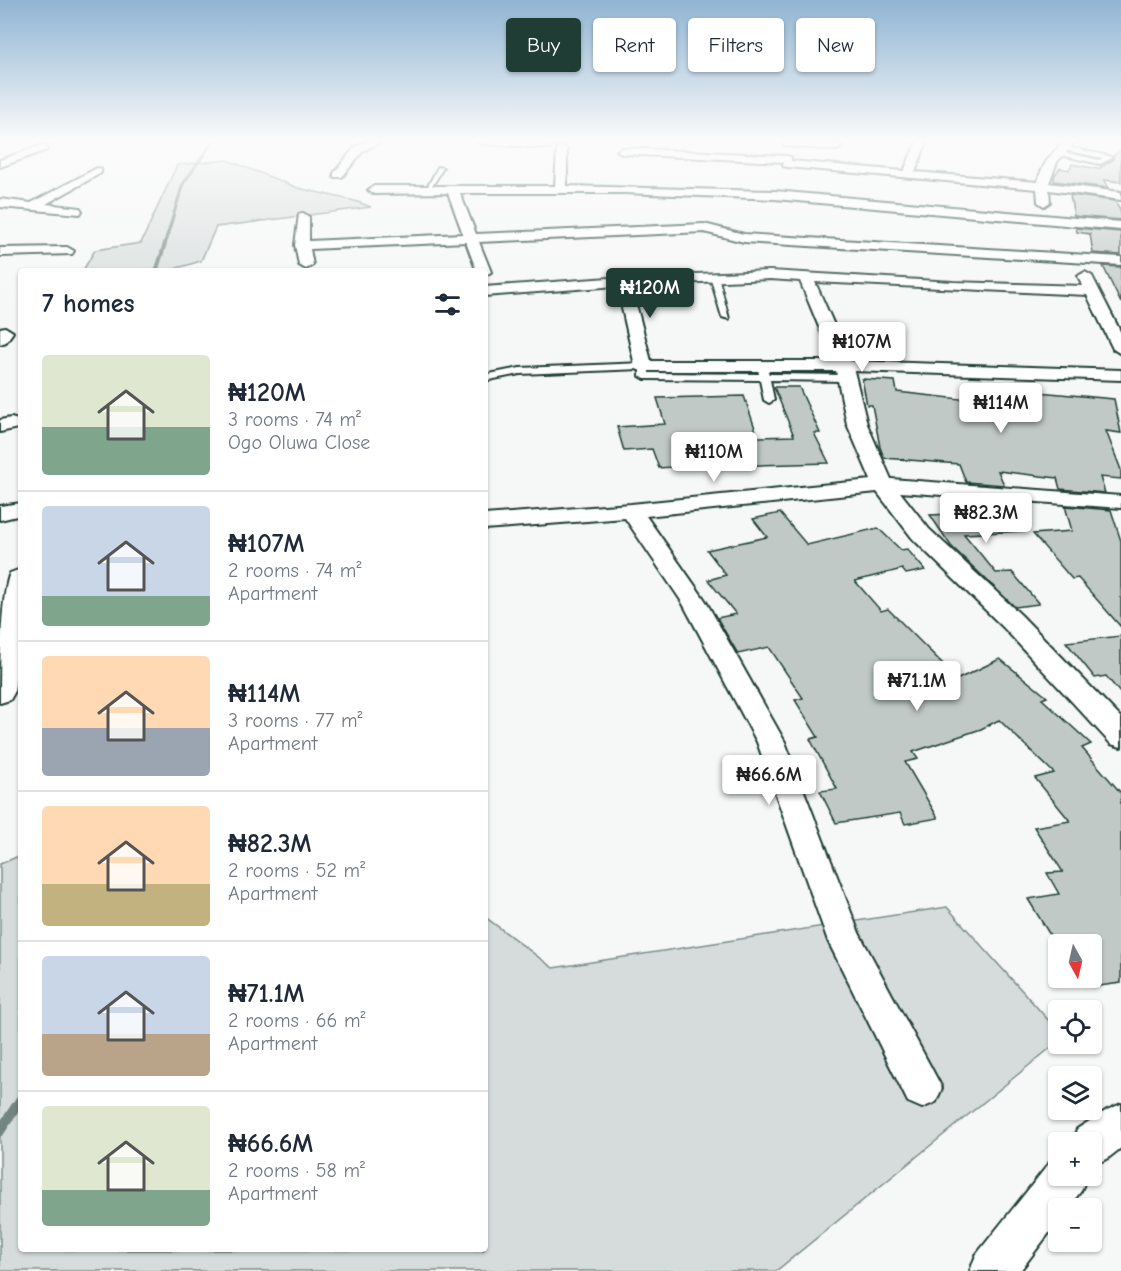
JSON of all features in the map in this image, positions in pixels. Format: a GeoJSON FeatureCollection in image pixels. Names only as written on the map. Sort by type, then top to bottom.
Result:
{"type":"FeatureCollection","features":[{"type":"Feature","properties":{"kind":"street"},"geometry":{"type":"LineString","coordinates":[[32,207],[44,200]]}},
{"type":"Feature","properties":{"kind":"street"},"geometry":{"type":"LineString","coordinates":[[457,200],[482,268]]}},
{"type":"Feature","properties":{"kind":"street"},"geometry":{"type":"LineString","coordinates":[[910,200],[1061,230],[1121,226]]}},
{"type":"Feature","properties":{"kind":"street"},"geometry":{"type":"LineString","coordinates":[[1044,200],[1077,257],[1121,349]]}},
{"type":"Feature","properties":{"kind":"street"},"geometry":{"type":"LineString","coordinates":[[0,203],[76,211]]}},
{"type":"Feature","properties":{"kind":"street"},"geometry":{"type":"LineString","coordinates":[[303,217],[302,245],[306,265]]}},
{"type":"Feature","properties":{"kind":"street"},"geometry":{"type":"LineString","coordinates":[[302,245],[704,228],[741,238],[1121,261]]}},
{"type":"Feature","properties":{"kind":"street"},"geometry":{"type":"LineString","coordinates":[[0,252],[67,251]]}},
{"type":"Feature","properties":{"kind":"street"},"geometry":{"type":"LineString","coordinates":[[488,292],[714,276],[805,276],[953,286],[1093,291]]}},
{"type":"Feature","properties":{"kind":"street"},"geometry":{"type":"LineString","coordinates":[[805,276],[844,372],[857,424],[883,485],[921,534],[1012,621],[1121,736]]}},
{"type":"Feature","properties":{"kind":"street"},"geometry":{"type":"LineString","coordinates":[[623,281],[644,366],[764,371],[1121,375]]}},
{"type":"Feature","properties":{"kind":"street"},"geometry":{"type":"LineString","coordinates":[[488,522],[631,511],[883,485],[1121,502]]}},
{"type":"Feature","properties":{"kind":"street"},"geometry":{"type":"LineString","coordinates":[[0,513],[18,510]]}},
{"type":"Feature","properties":{"kind":"street"},"geometry":{"type":"LineString","coordinates":[[631,511],[693,600],[771,742],[845,941],[922,1088]]}},
{"type":"Feature","properties":{"kind":"street"},"geometry":{"type":"LineString","coordinates":[[0,693],[18,578]]}},
{"type":"Feature","properties":{"kind":"street"},"geometry":{"type":"LineString","coordinates":[[1102,1137],[1121,1124]]}},
{"type":"Feature","properties":{"kind":"street"},"geometry":{"type":"LineString","coordinates":[[992,1271],[1058,1186]]}},
{"type":"Feature","properties":{"kind":"lane"},"geometry":{"type":"LineString","coordinates":[[714,276],[726,317]]}},
{"type":"Feature","properties":{"kind":"lane"},"geometry":{"type":"LineString","coordinates":[[488,377],[520,371],[644,366]]}},
{"type":"Feature","properties":{"kind":"lane"},"geometry":{"type":"LineString","coordinates":[[764,371],[769,400]]}},
{"type":"Feature","properties":{"kind":"shaded area"},"geometry":{"type":"Polygon","coordinates":[[[161,200],[352,200],[371,207],[216,227],[201,261],[178,268],[84,268],[95,250],[141,243],[161,200]]]}},
{"type":"Feature","properties":{"kind":"shaded area"},"geometry":{"type":"Polygon","coordinates":[[[18,856],[18,1252],[488,1252],[488,919],[553,968],[947,907],[1048,1020],[1048,1050],[776,1271],[0,1271],[0,864],[18,856]]]}},
{"type":"Feature","properties":{"kind":"building"},"geometry":{"type":"Polygon","coordinates":[[[1071,200],[1110,200],[1115,201],[1121,212],[1121,220],[1074,216],[1071,200]]]}},
{"type":"Feature","properties":{"kind":"building"},"geometry":{"type":"Polygon","coordinates":[[[1076,228],[1121,232],[1121,255],[1093,253],[1090,234],[1077,232],[1076,228]]]}},
{"type":"Feature","properties":{"kind":"building"},"geometry":{"type":"Polygon","coordinates":[[[1103,266],[1121,267],[1121,303],[1103,266]]]}},
{"type":"Feature","properties":{"kind":"building"},"geometry":{"type":"Polygon","coordinates":[[[862,379],[895,381],[897,392],[978,401],[974,386],[1114,399],[1121,433],[1106,431],[1121,470],[1121,479],[1100,477],[1105,493],[1060,489],[1057,478],[998,471],[1004,485],[966,482],[959,464],[884,458],[872,405],[867,405],[862,379]]]}},
{"type":"Feature","properties":{"kind":"building"},"geometry":{"type":"Polygon","coordinates":[[[774,387],[799,387],[820,433],[814,433],[829,463],[723,466],[722,463],[659,468],[652,449],[624,451],[617,427],[665,424],[657,398],[744,396],[758,437],[794,436],[774,387]]]}},
{"type":"Feature","properties":{"kind":"building"},"geometry":{"type":"Polygon","coordinates":[[[972,499],[1011,502],[1022,531],[964,534],[996,573],[1012,572],[1039,604],[1015,607],[951,546],[930,515],[977,513],[972,499]]]}},
{"type":"Feature","properties":{"kind":"building"},"geometry":{"type":"Polygon","coordinates":[[[1065,506],[1111,510],[1121,541],[1121,627],[1078,578],[1072,579],[1033,534],[1072,531],[1065,506]]]}},
{"type":"Feature","properties":{"kind":"building"},"geometry":{"type":"Polygon","coordinates":[[[780,513],[807,545],[878,528],[901,550],[907,549],[925,570],[906,574],[902,569],[855,581],[881,611],[888,609],[958,679],[1000,659],[1047,697],[1042,699],[1091,744],[1082,748],[1121,793],[1121,983],[1102,986],[1102,934],[1049,934],[1028,899],[1059,894],[1047,873],[1063,872],[1034,827],[1070,821],[1035,778],[1054,773],[999,720],[981,729],[913,752],[918,759],[905,762],[938,818],[905,824],[900,813],[836,823],[820,791],[837,789],[810,739],[818,737],[795,700],[803,698],[769,647],[738,654],[717,618],[736,614],[708,580],[726,575],[707,550],[767,537],[753,519],[780,513]]]}},
{"type":"Feature","properties":{"kind":"building"},"geometry":{"type":"Polygon","coordinates":[[[1121,636],[1121,694],[1106,676],[1095,678],[1066,642],[1121,636]]]}},
{"type":"Feature","properties":{"kind":"waterway"},"geometry":{"type":"LineString","coordinates":[[167,236],[178,200]]}},
{"type":"Feature","properties":{"kind":"waterway"},"geometry":{"type":"LineString","coordinates":[[157,268],[168,234]]}},
{"type":"Feature","properties":{"kind":"waterway"},"geometry":{"type":"LineString","coordinates":[[0,1131],[18,1104]]}}]}
